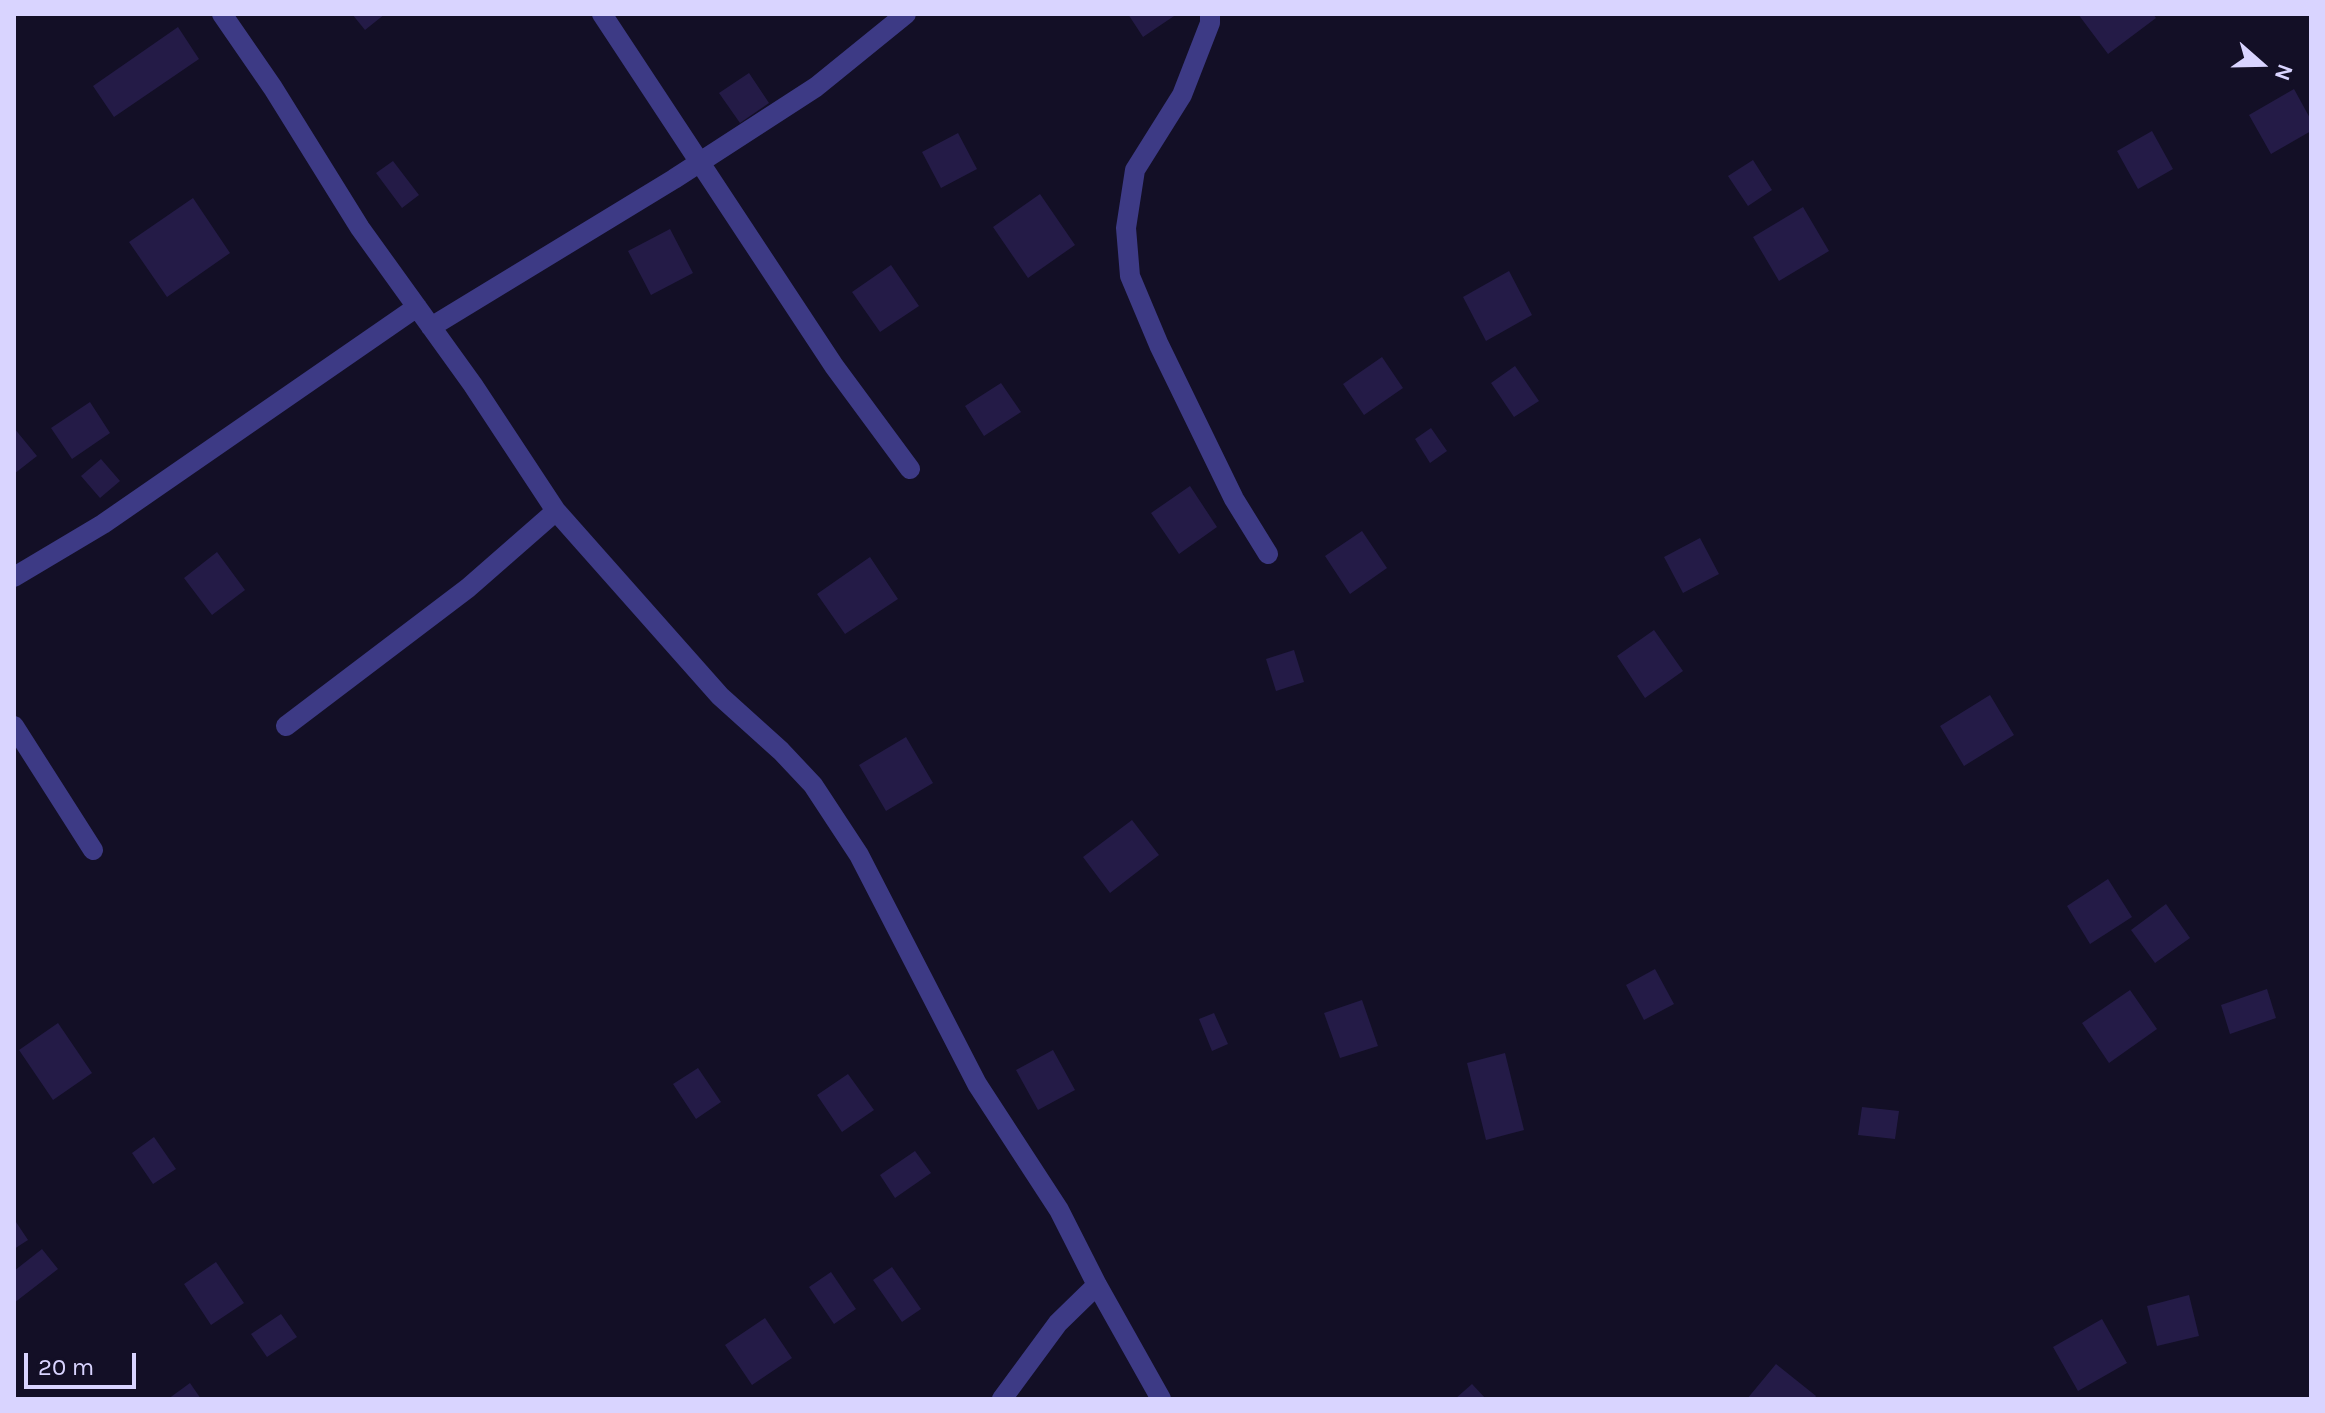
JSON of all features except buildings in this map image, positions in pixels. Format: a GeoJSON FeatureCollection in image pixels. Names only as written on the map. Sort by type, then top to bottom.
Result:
{"type":"FeatureCollection","features":[{"type":"Feature","properties":{"kind":"street"},"geometry":{"type":"LineString","coordinates":[[222,14],[273,88],[360,228],[473,385],[556,511],[720,696],[781,751],[813,785],[859,855],[977,1084],[1059,1210],[1161,1399]]}},
{"type":"Feature","properties":{"kind":"street"},"geometry":{"type":"LineString","coordinates":[[602,14],[834,366],[910,469]]}},
{"type":"Feature","properties":{"kind":"street"},"geometry":{"type":"LineString","coordinates":[[431,327],[699,163],[816,87],[906,14]]}},
{"type":"Feature","properties":{"kind":"street"},"geometry":{"type":"LineString","coordinates":[[1210,14],[1210,23],[1182,95],[1135,170],[1126,228],[1130,276],[1159,345],[1234,499],[1268,554]]}},
{"type":"Feature","properties":{"kind":"street"},"geometry":{"type":"LineString","coordinates":[[14,577],[103,524],[417,307]]}},
{"type":"Feature","properties":{"kind":"street"},"geometry":{"type":"LineString","coordinates":[[286,726],[468,588],[556,511]]}},
{"type":"Feature","properties":{"kind":"street"},"geometry":{"type":"LineString","coordinates":[[14,726],[93,850]]}},
{"type":"Feature","properties":{"kind":"street"},"geometry":{"type":"LineString","coordinates":[[1002,1399],[1058,1323],[1097,1285]]}}]}
